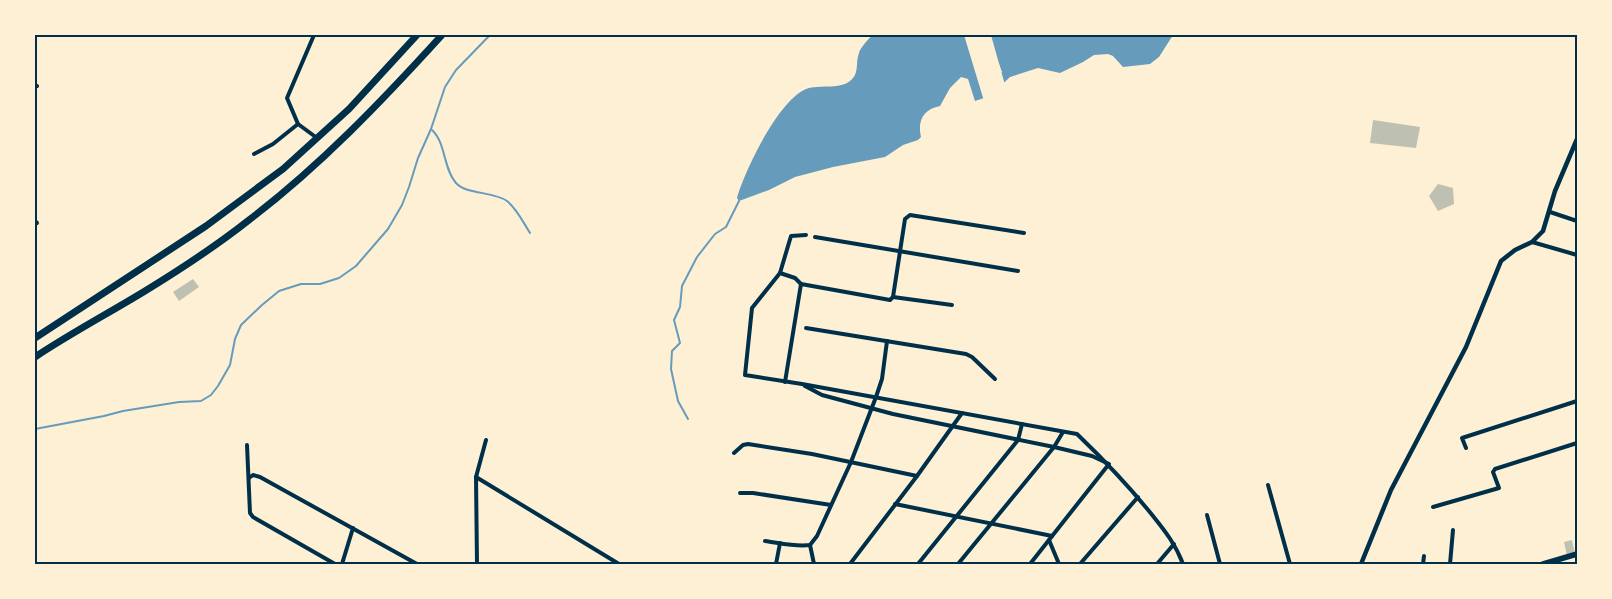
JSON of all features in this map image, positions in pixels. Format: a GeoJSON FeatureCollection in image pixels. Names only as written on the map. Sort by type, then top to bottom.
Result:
{"type":"FeatureCollection","features":[{"type":"Feature","properties":{"kind":"highway"},"geometry":{"type":"LineString","coordinates":[[35,338],[206,226],[283,169],[349,109],[417,35]]}},
{"type":"Feature","properties":{"kind":"highway"},"geometry":{"type":"LineString","coordinates":[[35,357],[96,318],[145,291],[248,220],[317,164],[388,94],[442,35]]}},
{"type":"Feature","properties":{"kind":"main road"},"geometry":{"type":"LineString","coordinates":[[1543,564],[1577,554]]}},
{"type":"Feature","properties":{"kind":"street"},"geometry":{"type":"LineString","coordinates":[[314,35],[287,98],[298,124],[317,138]]}},
{"type":"Feature","properties":{"kind":"street"},"geometry":{"type":"LineString","coordinates":[[254,154],[273,144],[298,124]]}},
{"type":"Feature","properties":{"kind":"street"},"geometry":{"type":"LineString","coordinates":[[1361,564],[1391,490],[1466,348],[1493,275],[1501,261],[1515,250],[1532,242],[1543,231],[1556,191],[1575,148],[1577,139]]}},
{"type":"Feature","properties":{"kind":"street"},"geometry":{"type":"LineString","coordinates":[[1550,212],[1577,221]]}},
{"type":"Feature","properties":{"kind":"street"},"geometry":{"type":"LineString","coordinates":[[894,297],[905,219],[910,215],[1024,233]]}},
{"type":"Feature","properties":{"kind":"street"},"geometry":{"type":"LineString","coordinates":[[806,235],[791,236],[780,273],[756,300],[752,308],[745,374],[747,376],[876,397],[1077,434],[1109,464],[1138,496],[1174,544],[1183,564]]}},
{"type":"Feature","properties":{"kind":"street"},"geometry":{"type":"LineString","coordinates":[[815,237],[1018,272]]}},
{"type":"Feature","properties":{"kind":"street"},"geometry":{"type":"LineString","coordinates":[[1532,242],[1577,256]]}},
{"type":"Feature","properties":{"kind":"street"},"geometry":{"type":"LineString","coordinates":[[780,273],[795,278],[801,284],[890,300],[894,297],[952,305]]}},
{"type":"Feature","properties":{"kind":"street"},"geometry":{"type":"LineString","coordinates":[[785,382],[801,284]]}},
{"type":"Feature","properties":{"kind":"street"},"geometry":{"type":"LineString","coordinates":[[806,328],[966,354],[972,357],[995,379]]}},
{"type":"Feature","properties":{"kind":"street"},"geometry":{"type":"LineString","coordinates":[[814,564],[810,545],[817,536],[851,462],[876,397],[882,379],[887,341]]}},
{"type":"Feature","properties":{"kind":"street"},"geometry":{"type":"LineString","coordinates":[[802,384],[822,395],[871,408],[952,427],[1054,447],[1092,456],[1109,464]]}},
{"type":"Feature","properties":{"kind":"street"},"geometry":{"type":"LineString","coordinates":[[1466,448],[1462,438],[1577,401]]}},
{"type":"Feature","properties":{"kind":"street"},"geometry":{"type":"LineString","coordinates":[[850,564],[962,413]]}},
{"type":"Feature","properties":{"kind":"street"},"geometry":{"type":"LineString","coordinates":[[918,564],[1018,440],[1022,424]]}},
{"type":"Feature","properties":{"kind":"street"},"geometry":{"type":"LineString","coordinates":[[958,564],[1054,447],[1063,432]]}},
{"type":"Feature","properties":{"kind":"street"},"geometry":{"type":"LineString","coordinates":[[477,564],[476,477],[486,440]]}},
{"type":"Feature","properties":{"kind":"street"},"geometry":{"type":"LineString","coordinates":[[1433,507],[1499,488],[1493,472],[1495,470],[1577,443]]}},
{"type":"Feature","properties":{"kind":"street"},"geometry":{"type":"LineString","coordinates":[[734,453],[743,445],[748,444],[812,454],[916,476]]}},
{"type":"Feature","properties":{"kind":"street"},"geometry":{"type":"LineString","coordinates":[[247,445],[250,513],[253,517],[335,564]]}},
{"type":"Feature","properties":{"kind":"street"},"geometry":{"type":"LineString","coordinates":[[1030,564],[1109,464]]}},
{"type":"Feature","properties":{"kind":"street"},"geometry":{"type":"LineString","coordinates":[[249,478],[253,475],[260,477],[417,564]]}},
{"type":"Feature","properties":{"kind":"street"},"geometry":{"type":"LineString","coordinates":[[476,477],[619,564]]}},
{"type":"Feature","properties":{"kind":"street"},"geometry":{"type":"LineString","coordinates":[[1268,485],[1290,564]]}},
{"type":"Feature","properties":{"kind":"street"},"geometry":{"type":"LineString","coordinates":[[740,493],[753,493],[830,505]]}},
{"type":"Feature","properties":{"kind":"street"},"geometry":{"type":"LineString","coordinates":[[1080,564],[1138,496]]}},
{"type":"Feature","properties":{"kind":"street"},"geometry":{"type":"LineString","coordinates":[[895,504],[1052,536]]}},
{"type":"Feature","properties":{"kind":"street"},"geometry":{"type":"LineString","coordinates":[[1207,515],[1220,564]]}},
{"type":"Feature","properties":{"kind":"street"},"geometry":{"type":"LineString","coordinates":[[342,564],[353,528]]}},
{"type":"Feature","properties":{"kind":"street"},"geometry":{"type":"LineString","coordinates":[[1450,564],[1453,530]]}},
{"type":"Feature","properties":{"kind":"street"},"geometry":{"type":"LineString","coordinates":[[1049,540],[1058,564]]}},
{"type":"Feature","properties":{"kind":"street"},"geometry":{"type":"LineString","coordinates":[[765,541],[810,545]]}},
{"type":"Feature","properties":{"kind":"street"},"geometry":{"type":"LineString","coordinates":[[776,564],[780,543]]}},
{"type":"Feature","properties":{"kind":"street"},"geometry":{"type":"LineString","coordinates":[[1157,564],[1174,544]]}},
{"type":"Feature","properties":{"kind":"street"},"geometry":{"type":"LineString","coordinates":[[1423,564],[1424,556]]}},
{"type":"Feature","properties":{"kind":"street"},"geometry":{"type":"LineString","coordinates":[[406,564],[408,558]]}},
{"type":"Feature","properties":{"kind":"water"},"geometry":{"type":"Polygon","coordinates":[[[872,35],[1173,35],[1159,57],[1150,64],[1123,67],[1113,56],[1108,54],[1094,55],[1060,73],[1038,68],[1010,77],[990,96],[975,101],[968,79],[961,77],[950,88],[940,106],[934,107],[923,116],[920,125],[921,137],[918,140],[903,145],[885,157],[833,167],[795,177],[769,190],[739,201],[737,198],[741,186],[756,153],[765,136],[787,105],[798,94],[809,88],[842,85],[850,81],[855,75],[862,46],[872,35]],[[999,64],[975,69],[980,85],[985,87],[1002,72],[999,64]]]}},
{"type":"Feature","properties":{"kind":"pier"},"geometry":{"type":"Polygon","coordinates":[[[964,35],[991,35],[1005,85],[991,99],[984,101],[964,35]],[[997,66],[978,71],[982,83],[986,84],[999,72],[997,66]]]}},
{"type":"Feature","properties":{"kind":"building"},"geometry":{"type":"Polygon","coordinates":[[[1373,120],[1420,127],[1416,148],[1370,143],[1373,120]]]}},
{"type":"Feature","properties":{"kind":"building"},"geometry":{"type":"Polygon","coordinates":[[[1438,184],[1453,188],[1454,204],[1438,211],[1429,196],[1438,184]]]}},
{"type":"Feature","properties":{"kind":"building"},"geometry":{"type":"Polygon","coordinates":[[[193,279],[199,287],[179,301],[173,292],[193,279]]]}},
{"type":"Feature","properties":{"kind":"building"},"geometry":{"type":"Polygon","coordinates":[[[1572,540],[1575,554],[1567,556],[1564,542],[1572,540]]]}},
{"type":"Feature","properties":{"kind":"waterway"},"geometry":{"type":"LineString","coordinates":[[35,429],[123,411],[179,402],[201,401],[211,395],[230,365],[235,339],[241,325],[262,305],[279,291],[301,284],[320,284],[339,278],[356,266],[388,229],[402,205],[445,87],[456,70],[490,35]]}},
{"type":"Feature","properties":{"kind":"waterway"},"geometry":{"type":"LineString","coordinates":[[432,130],[437,135],[449,170],[456,183],[461,187],[507,201],[517,212],[530,233]]}},
{"type":"Feature","properties":{"kind":"waterway"},"geometry":{"type":"LineString","coordinates":[[688,419],[678,401],[671,369],[672,351],[680,343],[674,320],[680,307],[682,286],[697,257],[715,234],[726,227],[739,201]]}}]}
